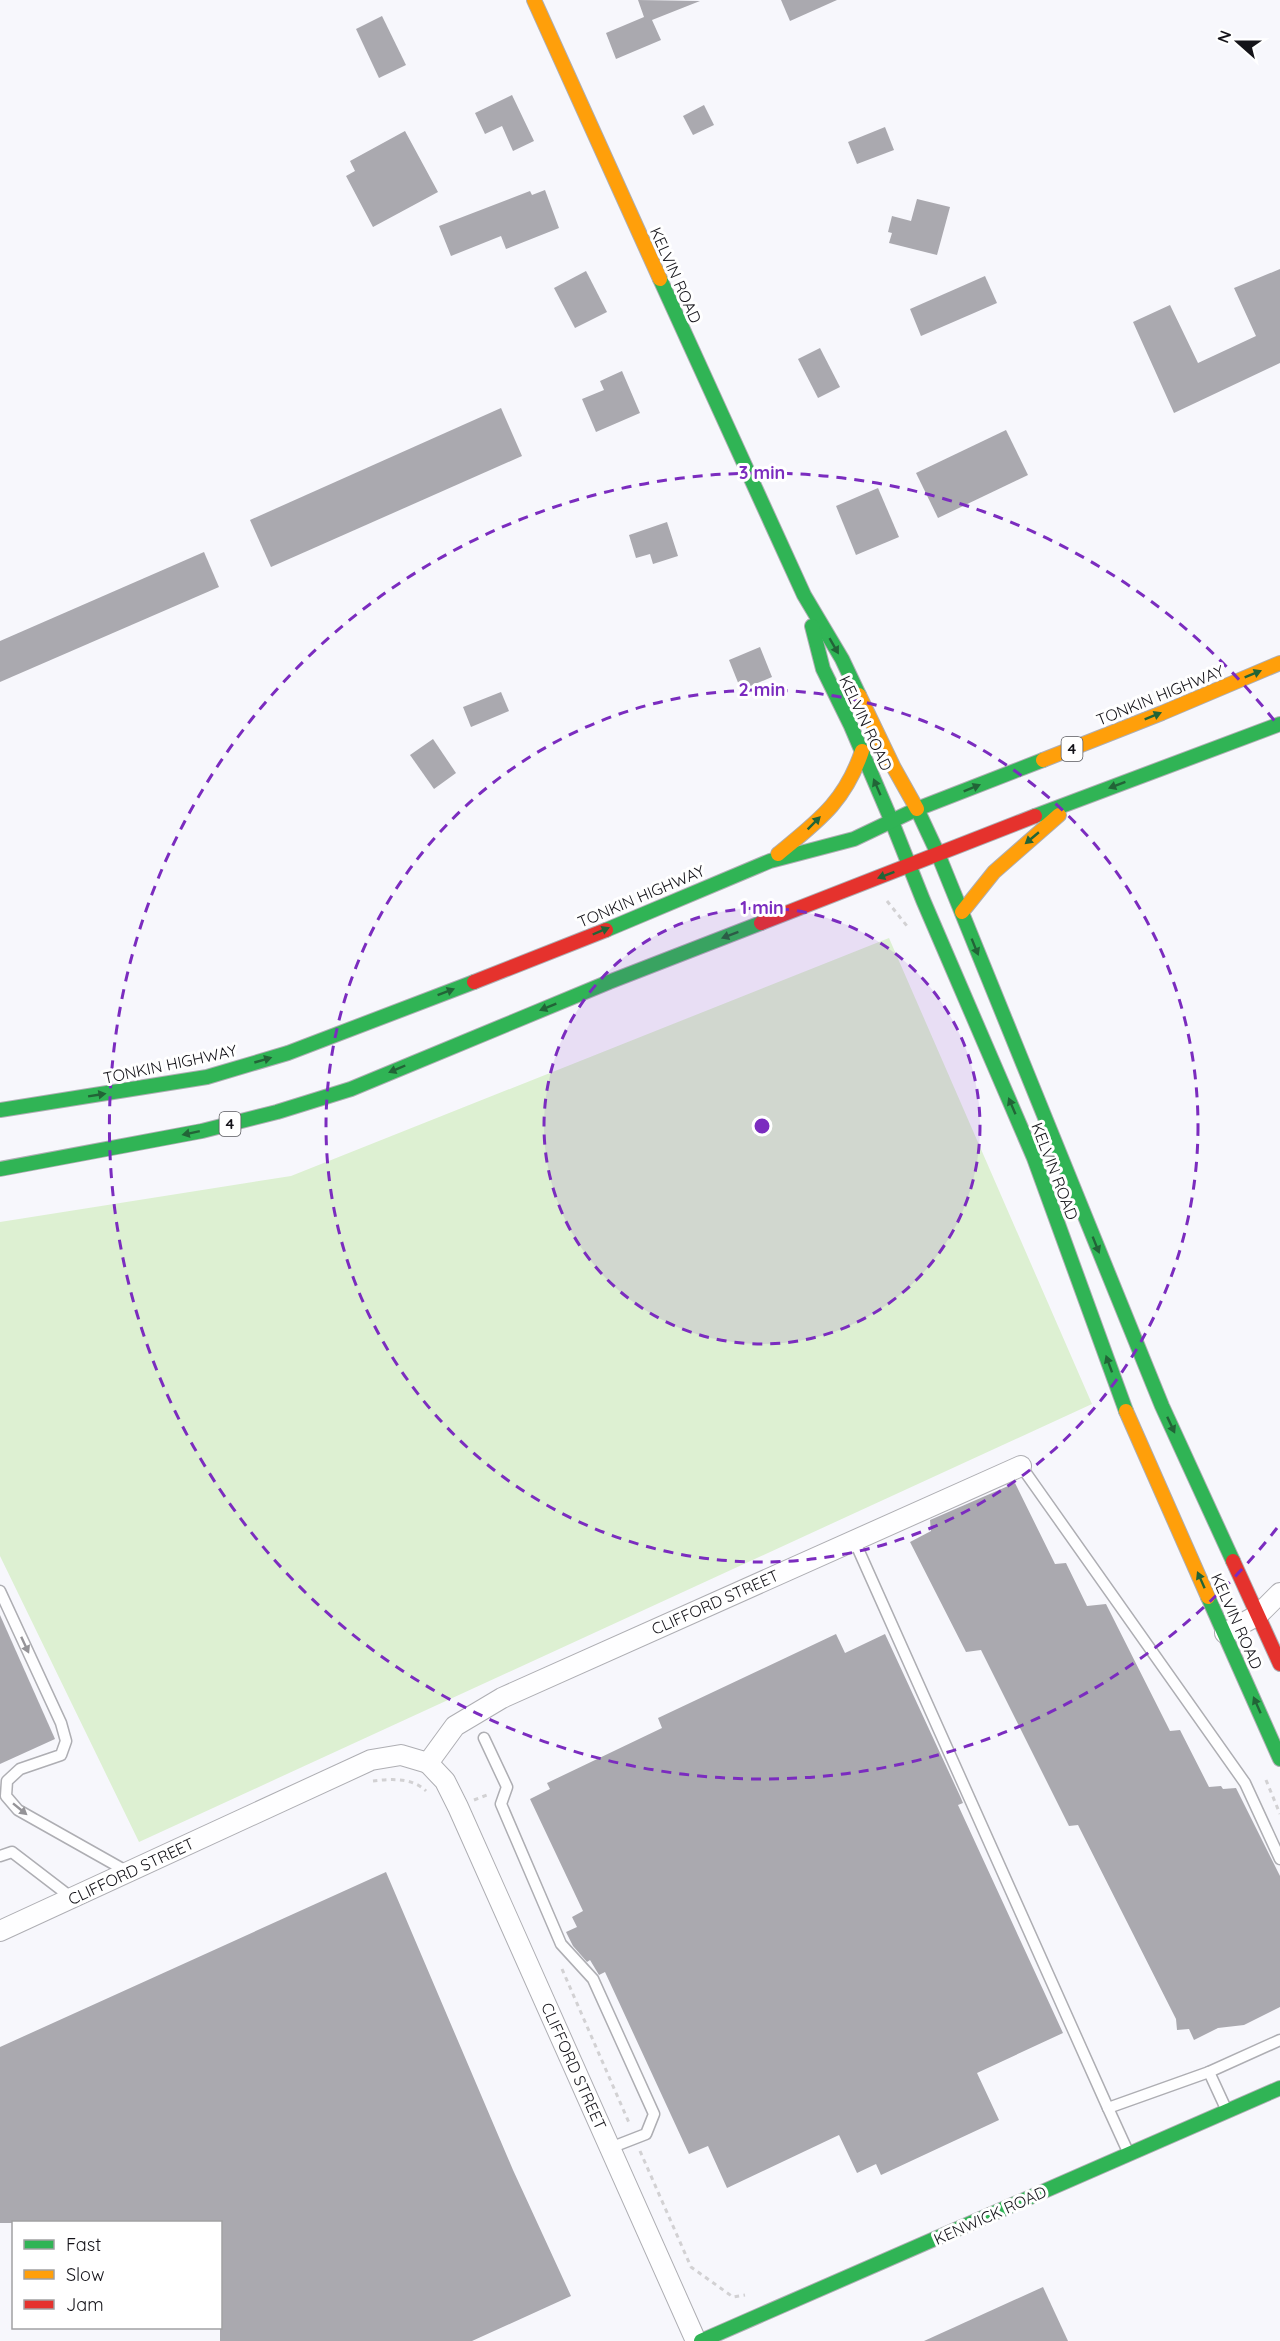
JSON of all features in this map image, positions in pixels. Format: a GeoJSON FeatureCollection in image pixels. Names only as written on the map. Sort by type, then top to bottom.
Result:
{"type":"FeatureCollection","features":[{"type":"Feature","properties":{"kind":"main road","name":"KELVIN ROAD"},"geometry":{"type":"LineString","coordinates":[[534,0],[804,595],[842,659],[938,854],[1162,1406],[1280,1664]]}},
{"type":"Feature","properties":{"kind":"main road","name":"KELVIN ROAD"},"geometry":{"type":"LineString","coordinates":[[804,595],[822,669],[862,751],[1034,1158],[1129,1419],[1280,1759]]}},
{"type":"Feature","properties":{"kind":"main road","name":"TONKIN HIGHWAY"},"geometry":{"type":"LineString","coordinates":[[0,1110],[207,1077],[288,1053],[547,954],[770,861],[854,839],[917,809],[1162,713],[1280,663]]}},
{"type":"Feature","properties":{"kind":"main road","name":"4"},"geometry":{"type":"LineString","coordinates":[[0,1168],[83,1155],[202,1131],[276,1113],[351,1089],[609,982],[1076,800],[1280,724]]}},
{"type":"Feature","properties":{"kind":"main road"},"geometry":{"type":"LineString","coordinates":[[770,861],[807,831],[842,795],[862,751]]}},
{"type":"Feature","properties":{"kind":"main road"},"geometry":{"type":"LineString","coordinates":[[962,912],[972,894],[991,873],[1076,800]]}},
{"type":"Feature","properties":{"kind":"main road","name":"KENWICK ROAD"},"geometry":{"type":"LineString","coordinates":[[701,2341],[1280,2088]]}},
{"type":"Feature","properties":{"kind":"street","name":"CLIFFORD STREET"},"geometry":{"type":"LineString","coordinates":[[428,1763],[455,1726],[502,1698],[1021,1466]]}},
{"type":"Feature","properties":{"kind":"street"},"geometry":{"type":"LineString","coordinates":[[1225,1633],[1258,1615],[1280,1593]]}},
{"type":"Feature","properties":{"kind":"street","name":"CLIFFORD STREET"},"geometry":{"type":"LineString","coordinates":[[0,1931],[371,1760],[401,1755],[428,1763],[445,1781],[458,1807],[696,2341]]}},
{"type":"Feature","properties":{"kind":"lane"},"geometry":{"type":"LineString","coordinates":[[1021,1466],[1245,1783],[1280,1859]]}},
{"type":"Feature","properties":{"kind":"lane"},"geometry":{"type":"LineString","coordinates":[[854,1540],[1129,2154]]}},
{"type":"Feature","properties":{"kind":"lane"},"geometry":{"type":"LineString","coordinates":[[0,1592],[61,1723],[66,1741],[61,1755],[20,1769],[7,1781],[6,1796],[18,1810],[128,1872]]}},
{"type":"Feature","properties":{"kind":"lane"},"geometry":{"type":"LineString","coordinates":[[484,1738],[507,1787],[501,1804],[561,1944],[593,1979],[654,2114],[646,2134],[610,2148]]}},
{"type":"Feature","properties":{"kind":"lane"},"geometry":{"type":"LineString","coordinates":[[0,1856],[12,1852],[72,1898]]}},
{"type":"Feature","properties":{"kind":"lane"},"geometry":{"type":"LineString","coordinates":[[1108,2108],[1209,2072],[1280,2040]]}},
{"type":"Feature","properties":{"kind":"lane"},"geometry":{"type":"LineString","coordinates":[[1209,2072],[1227,2111]]}},
{"type":"Feature","properties":{"kind":"path"},"geometry":{"type":"LineString","coordinates":[[363,1785],[373,1780],[399,1779],[421,1786],[430,1795]]}},
{"type":"Feature","properties":{"kind":"path"},"geometry":{"type":"LineString","coordinates":[[458,1807],[488,1795],[492,1805]]}},
{"type":"Feature","properties":{"kind":"path"},"geometry":{"type":"LineString","coordinates":[[561,1966],[691,2267],[733,2297],[756,2294]]}},
{"type":"Feature","properties":{"kind":"green space"},"geometry":{"type":"Polygon","coordinates":[[[889,938],[1092,1404],[139,1842],[0,1556],[0,1222],[291,1176],[889,938]]]}},
{"type":"Feature","properties":{"kind":"building"},"geometry":{"type":"Polygon","coordinates":[[[638,0],[700,1],[652,20],[661,40],[616,59],[606,33],[644,17],[638,0]]]}},
{"type":"Feature","properties":{"kind":"building"},"geometry":{"type":"Polygon","coordinates":[[[781,0],[837,0],[790,21],[781,0]]]}},
{"type":"Feature","properties":{"kind":"building"},"geometry":{"type":"Polygon","coordinates":[[[382,16],[406,65],[379,78],[356,29],[382,16]]]}},
{"type":"Feature","properties":{"kind":"building"},"geometry":{"type":"Polygon","coordinates":[[[512,95],[534,141],[513,151],[502,126],[485,134],[475,113],[512,95]]]}},
{"type":"Feature","properties":{"kind":"building"},"geometry":{"type":"Polygon","coordinates":[[[704,105],[714,125],[693,135],[683,116],[704,105]]]}},
{"type":"Feature","properties":{"kind":"building"},"geometry":{"type":"Polygon","coordinates":[[[885,127],[894,150],[857,164],[848,142],[885,127]]]}},
{"type":"Feature","properties":{"kind":"building"},"geometry":{"type":"Polygon","coordinates":[[[405,131],[438,192],[373,227],[346,176],[355,171],[350,161],[405,131]]]}},
{"type":"Feature","properties":{"kind":"building"},"geometry":{"type":"Polygon","coordinates":[[[545,190],[559,228],[506,249],[501,236],[451,256],[439,226],[530,191],[532,195],[545,190]]]}},
{"type":"Feature","properties":{"kind":"building"},"geometry":{"type":"Polygon","coordinates":[[[917,199],[950,207],[937,255],[889,243],[892,233],[888,232],[892,216],[911,221],[917,199]]]}},
{"type":"Feature","properties":{"kind":"building"},"geometry":{"type":"Polygon","coordinates":[[[1280,269],[1280,363],[1174,413],[1133,322],[1170,305],[1198,363],[1256,336],[1234,288],[1280,269]]]}},
{"type":"Feature","properties":{"kind":"building"},"geometry":{"type":"Polygon","coordinates":[[[586,271],[607,312],[575,328],[554,288],[586,271]]]}},
{"type":"Feature","properties":{"kind":"building"},"geometry":{"type":"Polygon","coordinates":[[[985,276],[997,303],[921,336],[910,309],[985,276]]]}},
{"type":"Feature","properties":{"kind":"building"},"geometry":{"type":"Polygon","coordinates":[[[820,348],[840,387],[818,398],[798,359],[820,348]]]}},
{"type":"Feature","properties":{"kind":"building"},"geometry":{"type":"Polygon","coordinates":[[[622,371],[640,413],[596,432],[582,399],[604,390],[600,381],[622,371]]]}},
{"type":"Feature","properties":{"kind":"building"},"geometry":{"type":"Polygon","coordinates":[[[501,408],[522,456],[271,567],[250,520],[501,408]]]}},
{"type":"Feature","properties":{"kind":"building"},"geometry":{"type":"Polygon","coordinates":[[[1006,430],[1028,475],[938,518],[916,473],[1006,430]]]}},
{"type":"Feature","properties":{"kind":"building"},"geometry":{"type":"Polygon","coordinates":[[[878,488],[899,537],[856,555],[836,506],[878,488]]]}},
{"type":"Feature","properties":{"kind":"building"},"geometry":{"type":"Polygon","coordinates":[[[667,522],[678,556],[653,564],[650,554],[636,558],[629,535],[667,522]]]}},
{"type":"Feature","properties":{"kind":"building"},"geometry":{"type":"Polygon","coordinates":[[[204,552],[219,587],[0,682],[0,641],[204,552]]]}},
{"type":"Feature","properties":{"kind":"building"},"geometry":{"type":"Polygon","coordinates":[[[760,647],[772,677],[741,690],[729,660],[760,647]]]}},
{"type":"Feature","properties":{"kind":"building"},"geometry":{"type":"Polygon","coordinates":[[[501,692],[509,711],[471,727],[463,707],[501,692]]]}},
{"type":"Feature","properties":{"kind":"building"},"geometry":{"type":"Polygon","coordinates":[[[433,739],[456,773],[434,789],[410,755],[433,739]]]}},
{"type":"Feature","properties":{"kind":"building"},"geometry":{"type":"Polygon","coordinates":[[[1015,1483],[1055,1564],[1066,1563],[1087,1606],[1106,1604],[1170,1731],[1180,1730],[1209,1787],[1236,1788],[1280,1876],[1280,2007],[1244,2025],[1218,2028],[1194,2040],[1189,2029],[1177,2030],[1176,2019],[1078,1825],[1069,1826],[981,1650],[966,1652],[910,1542],[931,1531],[930,1520],[1015,1483]]]}},
{"type":"Feature","properties":{"kind":"building"},"geometry":{"type":"Polygon","coordinates":[[[0,1615],[55,1739],[0,1764],[0,1615]]]}},
{"type":"Feature","properties":{"kind":"building"},"geometry":{"type":"Polygon","coordinates":[[[836,1634],[845,1653],[885,1634],[963,1803],[958,1805],[1063,2033],[977,2073],[999,2120],[881,2175],[876,2164],[857,2173],[839,2135],[727,2188],[708,2146],[689,2154],[605,1972],[599,1975],[590,1960],[587,1962],[573,1946],[566,1932],[577,1927],[572,1917],[583,1911],[530,1799],[550,1789],[547,1783],[662,1728],[658,1718],[836,1634]]]}},
{"type":"Feature","properties":{"kind":"building"},"geometry":{"type":"Polygon","coordinates":[[[386,1872],[513,2170],[571,2296],[472,2341],[220,2341],[222,2221],[12,2221],[12,2223],[0,2223],[0,2047],[386,1872]]]}},
{"type":"Feature","properties":{"kind":"building"},"geometry":{"type":"Polygon","coordinates":[[[1043,2287],[1068,2341],[924,2341],[1043,2287]]]}},
{"type":"Feature","properties":{"kind":"traffic: fast"},"geometry":{"type":"LineString","coordinates":[[660,279],[804,595],[842,659],[859,695]]}},
{"type":"Feature","properties":{"kind":"traffic: fast"},"geometry":{"type":"LineString","coordinates":[[812,626],[823,669],[851,726],[892,822]]}},
{"type":"Feature","properties":{"kind":"traffic: fast"},"geometry":{"type":"LineString","coordinates":[[1035,816],[1280,724]]}},
{"type":"Feature","properties":{"kind":"traffic: fast"},"geometry":{"type":"LineString","coordinates":[[606,930],[770,861],[854,839],[917,809],[1043,760]]}},
{"type":"Feature","properties":{"kind":"traffic: fast"},"geometry":{"type":"LineString","coordinates":[[917,809],[938,854],[1162,1406],[1233,1561]]}},
{"type":"Feature","properties":{"kind":"traffic: fast"},"geometry":{"type":"LineString","coordinates":[[892,822],[923,900],[1034,1158],[1126,1411]]}},
{"type":"Feature","properties":{"kind":"traffic: fast"},"geometry":{"type":"LineString","coordinates":[[0,1169],[202,1131],[277,1112],[351,1089],[609,982],[761,923]]}},
{"type":"Feature","properties":{"kind":"traffic: fast"},"geometry":{"type":"LineString","coordinates":[[0,1110],[207,1077],[288,1053],[474,982]]}},
{"type":"Feature","properties":{"kind":"traffic: fast"},"geometry":{"type":"LineString","coordinates":[[1208,1597],[1280,1759]]}},
{"type":"Feature","properties":{"kind":"traffic: fast"},"geometry":{"type":"LineString","coordinates":[[701,2341],[1280,2088]]}},
{"type":"Feature","properties":{"kind":"traffic: slow"},"geometry":{"type":"LineString","coordinates":[[534,0],[660,279]]}},
{"type":"Feature","properties":{"kind":"traffic: slow"},"geometry":{"type":"LineString","coordinates":[[1043,760],[1280,663]]}},
{"type":"Feature","properties":{"kind":"traffic: slow"},"geometry":{"type":"LineString","coordinates":[[859,695],[894,768],[917,809]]}},
{"type":"Feature","properties":{"kind":"traffic: slow"},"geometry":{"type":"LineString","coordinates":[[778,854],[829,809],[847,784],[862,751]]}},
{"type":"Feature","properties":{"kind":"traffic: slow"},"geometry":{"type":"LineString","coordinates":[[962,912],[994,872],[1059,815]]}},
{"type":"Feature","properties":{"kind":"traffic: slow"},"geometry":{"type":"LineString","coordinates":[[1126,1411],[1208,1597]]}},
{"type":"Feature","properties":{"kind":"traffic: jam"},"geometry":{"type":"LineString","coordinates":[[761,923],[1035,816]]}},
{"type":"Feature","properties":{"kind":"traffic: jam"},"geometry":{"type":"LineString","coordinates":[[474,982],[606,930]]}},
{"type":"Feature","properties":{"kind":"traffic: jam"},"geometry":{"type":"LineString","coordinates":[[1233,1561],[1280,1664]]}}]}
